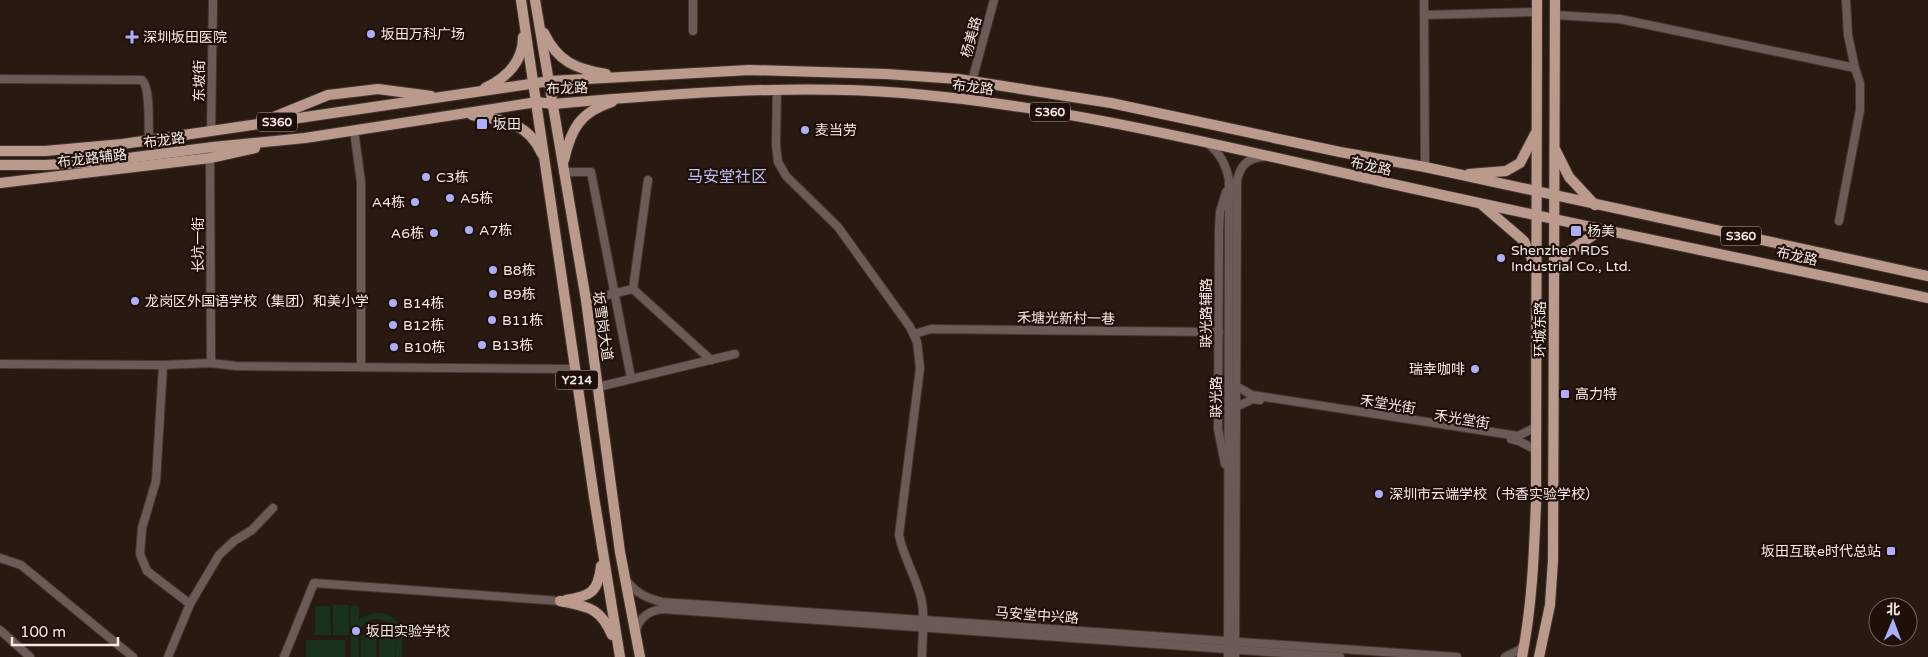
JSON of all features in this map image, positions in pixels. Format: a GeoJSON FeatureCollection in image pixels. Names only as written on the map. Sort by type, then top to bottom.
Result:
{"type":"FeatureCollection","features":[{"type":"Feature","properties":{"kind":"main road","name":"Y214"},"geometry":{"type":"LineString","coordinates":[[521,0],[619,653]]}},
{"type":"Feature","properties":{"kind":"main road","name":"坂雪岗大道"},"geometry":{"type":"LineString","coordinates":[[535,0],[586,300],[625,577],[640,657]]}},
{"type":"Feature","properties":{"kind":"main road","name":"环城东路"},"geometry":{"type":"LineString","coordinates":[[1522,657],[1534,556],[1537,0]]}},
{"type":"Feature","properties":{"kind":"main road","name":"环城东路"},"geometry":{"type":"LineString","coordinates":[[1540,657],[1550,605],[1554,560],[1554,0]]}},
{"type":"Feature","properties":{"kind":"main road"},"geometry":{"type":"LineString","coordinates":[[473,93],[497,82],[509,73],[516,63],[521,54],[524,41],[523,14]]}},
{"type":"Feature","properties":{"kind":"main road"},"geometry":{"type":"LineString","coordinates":[[540,26],[548,41],[567,62],[591,71],[624,76]]}},
{"type":"Feature","properties":{"kind":"main road","name":"布龙路"},"geometry":{"type":"LineString","coordinates":[[0,150],[71,149],[149,140],[534,83],[624,76],[750,70],[877,74],[972,81],[1111,103],[1340,152],[1425,167],[1928,276]]}},
{"type":"Feature","properties":{"kind":"main road"},"geometry":{"type":"LineString","coordinates":[[252,126],[328,95],[378,89],[442,98]]}},
{"type":"Feature","properties":{"kind":"main road","name":"布龙路"},"geometry":{"type":"LineString","coordinates":[[0,165],[45,166],[98,162],[213,147],[305,138],[537,102],[553,104],[684,93],[778,90],[899,93],[966,99],[1088,118],[1554,220],[1928,298]]}},
{"type":"Feature","properties":{"kind":"main road"},"geometry":{"type":"LineString","coordinates":[[563,169],[572,132],[579,121],[590,112],[605,105],[629,98]]}},
{"type":"Feature","properties":{"kind":"main road"},"geometry":{"type":"LineString","coordinates":[[461,114],[507,121],[522,128],[533,138],[546,166]]}},
{"type":"Feature","properties":{"kind":"main road"},"geometry":{"type":"LineString","coordinates":[[1460,175],[1506,171],[1520,163],[1537,131]]}},
{"type":"Feature","properties":{"kind":"main road","name":"布龙路辅路"},"geometry":{"type":"LineString","coordinates":[[0,183],[210,158],[305,138]]}},
{"type":"Feature","properties":{"kind":"main road"},"geometry":{"type":"LineString","coordinates":[[1554,148],[1569,177],[1595,204]]}},
{"type":"Feature","properties":{"kind":"main road"},"geometry":{"type":"LineString","coordinates":[[1480,204],[1524,241],[1537,270]]}},
{"type":"Feature","properties":{"kind":"main road"},"geometry":{"type":"LineString","coordinates":[[1554,277],[1558,266],[1568,252],[1601,230]]}},
{"type":"Feature","properties":{"kind":"main road"},"geometry":{"type":"LineString","coordinates":[[560,601],[582,598],[592,591],[599,581],[603,555]]}},
{"type":"Feature","properties":{"kind":"main road"},"geometry":{"type":"LineString","coordinates":[[560,601],[586,607],[601,615],[607,624],[619,653]]}},
{"type":"Feature","properties":{"kind":"street","name":"东坡街"},"geometry":{"type":"LineString","coordinates":[[211,132],[213,0]]}},
{"type":"Feature","properties":{"kind":"street"},"geometry":{"type":"LineString","coordinates":[[692,0],[693,30]]}},
{"type":"Feature","properties":{"kind":"street","name":"杨美路"},"geometry":{"type":"LineString","coordinates":[[972,81],[994,0]]}},
{"type":"Feature","properties":{"kind":"street"},"geometry":{"type":"LineString","coordinates":[[1424,0],[1425,167]]}},
{"type":"Feature","properties":{"kind":"street"},"geometry":{"type":"LineString","coordinates":[[1839,221],[1860,110],[1860,83],[1848,34],[1846,0]]}},
{"type":"Feature","properties":{"kind":"street"},"geometry":{"type":"LineString","coordinates":[[1424,16],[1537,12]]}},
{"type":"Feature","properties":{"kind":"street"},"geometry":{"type":"LineString","coordinates":[[1555,15],[1620,19],[1855,68]]}},
{"type":"Feature","properties":{"kind":"street"},"geometry":{"type":"LineString","coordinates":[[0,80],[142,80],[145,83],[147,92],[149,140]]}},
{"type":"Feature","properties":{"kind":"street"},"geometry":{"type":"LineString","coordinates":[[778,90],[776,145],[778,162],[786,176],[838,227],[914,334],[920,354],[920,368],[899,534],[901,547],[921,595],[922,657]]}},
{"type":"Feature","properties":{"kind":"street"},"geometry":{"type":"LineString","coordinates":[[354,130],[360,182],[361,367]]}},
{"type":"Feature","properties":{"kind":"street","name":"联光路"},"geometry":{"type":"LineString","coordinates":[[1208,143],[1226,165],[1229,180],[1228,476],[1232,649]]}},
{"type":"Feature","properties":{"kind":"street","name":"联光路"},"geometry":{"type":"LineString","coordinates":[[1232,649],[1237,181],[1241,168],[1246,162],[1252,159],[1268,157]]}},
{"type":"Feature","properties":{"kind":"street","name":"长坑一街"},"geometry":{"type":"LineString","coordinates":[[210,158],[211,363]]}},
{"type":"Feature","properties":{"kind":"street"},"geometry":{"type":"LineString","coordinates":[[563,169],[591,172],[631,378]]}},
{"type":"Feature","properties":{"kind":"street"},"geometry":{"type":"LineString","coordinates":[[633,290],[648,180]]}},
{"type":"Feature","properties":{"kind":"street","name":"联光路辅路"},"geometry":{"type":"LineString","coordinates":[[1228,476],[1218,429],[1219,230],[1220,212],[1229,180]]}},
{"type":"Feature","properties":{"kind":"street"},"geometry":{"type":"LineString","coordinates":[[586,300],[633,290]]}},
{"type":"Feature","properties":{"kind":"street"},"geometry":{"type":"LineString","coordinates":[[633,290],[710,360]]}},
{"type":"Feature","properties":{"kind":"street","name":"禾塘光新村一巷"},"geometry":{"type":"LineString","coordinates":[[914,334],[931,329],[1219,332]]}},
{"type":"Feature","properties":{"kind":"street"},"geometry":{"type":"LineString","coordinates":[[598,387],[736,354]]}},
{"type":"Feature","properties":{"kind":"street"},"geometry":{"type":"LineString","coordinates":[[0,364],[162,365],[211,363],[236,366],[575,368]]}},
{"type":"Feature","properties":{"kind":"street"},"geometry":{"type":"LineString","coordinates":[[162,365],[156,481],[142,528],[140,554],[147,571],[190,604]]}},
{"type":"Feature","properties":{"kind":"street","name":"禾堂光街"},"geometry":{"type":"LineString","coordinates":[[1236,386],[1252,395],[1518,436],[1536,427]]}},
{"type":"Feature","properties":{"kind":"street","name":"禾光堂街"},"geometry":{"type":"LineString","coordinates":[[1236,407],[1253,399],[1519,440],[1536,450]]}},
{"type":"Feature","properties":{"kind":"street"},"geometry":{"type":"LineString","coordinates":[[168,657],[190,604],[218,555],[234,541],[252,530],[273,508]]}},
{"type":"Feature","properties":{"kind":"street"},"geometry":{"type":"LineString","coordinates":[[0,558],[21,565],[133,657]]}},
{"type":"Feature","properties":{"kind":"street","name":"马安堂中兴路"},"geometry":{"type":"LineString","coordinates":[[625,577],[641,595],[662,602],[922,620],[1232,649],[1457,657]]}},
{"type":"Feature","properties":{"kind":"street"},"geometry":{"type":"LineString","coordinates":[[284,657],[314,583],[560,601]]}},
{"type":"Feature","properties":{"kind":"street","name":"马安堂中兴路"},"geometry":{"type":"LineString","coordinates":[[636,637],[640,621],[653,611],[662,609],[922,629],[1340,657]]}},
{"type":"Feature","properties":{"kind":"street"},"geometry":{"type":"LineString","coordinates":[[0,630],[30,657]]}},
{"type":"Feature","properties":{"kind":"street"},"geometry":{"type":"LineString","coordinates":[[1505,657],[1519,650],[1525,644]]}},
{"type":"Feature","properties":{"kind":"street"},"geometry":{"type":"LineString","coordinates":[[1542,646],[1546,657]]}},
{"type":"Feature","properties":{"kind":"green space"},"geometry":{"type":"Polygon","coordinates":[[[333,605],[349,605],[349,635],[333,635],[333,605]]]}},
{"type":"Feature","properties":{"kind":"green space"},"geometry":{"type":"Polygon","coordinates":[[[315,606],[330,606],[331,635],[315,635],[315,606]]]}},
{"type":"Feature","properties":{"kind":"green space"},"geometry":{"type":"Polygon","coordinates":[[[350,606],[359,606],[359,620],[365,616],[377,613],[383,613],[394,618],[401,630],[402,657],[396,657],[395,635],[395,657],[379,657],[379,635],[395,634],[385,621],[375,619],[370,620],[361,629],[359,657],[351,657],[350,606]]]}},
{"type":"Feature","properties":{"kind":"green space"},"geometry":{"type":"Polygon","coordinates":[[[361,635],[376,635],[376,657],[361,657],[361,635]]]}},
{"type":"Feature","properties":{"kind":"green space"},"geometry":{"type":"Polygon","coordinates":[[[306,640],[345,640],[345,657],[306,657],[306,640]]]}},
{"type":"Feature","properties":{"kind":"place","name":"坂田万科广场"},"geometry":{"type":"Point","coordinates":[371,34]}},
{"type":"Feature","properties":{"kind":"place","name":"深圳坂田医院"},"geometry":{"type":"Point","coordinates":[132,37]}},
{"type":"Feature","properties":{"kind":"place","name":"坂田"},"geometry":{"type":"Point","coordinates":[482,124]}},
{"type":"Feature","properties":{"kind":"place","name":"麦当劳"},"geometry":{"type":"Point","coordinates":[805,130]}},
{"type":"Feature","properties":{"kind":"place","name":"C3栋"},"geometry":{"type":"Point","coordinates":[426,177]}},
{"type":"Feature","properties":{"kind":"place","name":"A5栋"},"geometry":{"type":"Point","coordinates":[450,198]}},
{"type":"Feature","properties":{"kind":"place","name":"A4栋"},"geometry":{"type":"Point","coordinates":[415,202]}},
{"type":"Feature","properties":{"kind":"place","name":"A7栋"},"geometry":{"type":"Point","coordinates":[469,230]}},
{"type":"Feature","properties":{"kind":"place","name":"杨美"},"geometry":{"type":"Point","coordinates":[1576,231]}},
{"type":"Feature","properties":{"kind":"place","name":"A6栋"},"geometry":{"type":"Point","coordinates":[434,233]}},
{"type":"Feature","properties":{"kind":"place","name":"Shenzhen RDS Industrial Co., Ltd."},"geometry":{"type":"Point","coordinates":[1501,258]}},
{"type":"Feature","properties":{"kind":"place","name":"B8栋"},"geometry":{"type":"Point","coordinates":[493,270]}},
{"type":"Feature","properties":{"kind":"place","name":"B9栋"},"geometry":{"type":"Point","coordinates":[493,294]}},
{"type":"Feature","properties":{"kind":"place","name":"龙岗区外国语学校（集团）和美小学"},"geometry":{"type":"Point","coordinates":[135,301]}},
{"type":"Feature","properties":{"kind":"place","name":"B14栋"},"geometry":{"type":"Point","coordinates":[393,303]}},
{"type":"Feature","properties":{"kind":"place","name":"B11栋"},"geometry":{"type":"Point","coordinates":[492,320]}},
{"type":"Feature","properties":{"kind":"place","name":"B12栋"},"geometry":{"type":"Point","coordinates":[393,325]}},
{"type":"Feature","properties":{"kind":"place","name":"B13栋"},"geometry":{"type":"Point","coordinates":[482,345]}},
{"type":"Feature","properties":{"kind":"place","name":"B10栋"},"geometry":{"type":"Point","coordinates":[394,347]}},
{"type":"Feature","properties":{"kind":"place","name":"瑞幸咖啡"},"geometry":{"type":"Point","coordinates":[1475,369]}},
{"type":"Feature","properties":{"kind":"place","name":"高力特"},"geometry":{"type":"Point","coordinates":[1565,394]}},
{"type":"Feature","properties":{"kind":"place","name":"深圳市云端学校（书香实验学校）"},"geometry":{"type":"Point","coordinates":[1379,494]}},
{"type":"Feature","properties":{"kind":"place","name":"坂田互联e时代总站"},"geometry":{"type":"Point","coordinates":[1891,551]}},
{"type":"Feature","properties":{"kind":"place","name":"坂田实验学校"},"geometry":{"type":"Point","coordinates":[356,631]}},
{"type":"Feature","properties":{"kind":"district","name":"马安堂社区"},"geometry":{"type":"Point","coordinates":[727,176]}}]}
